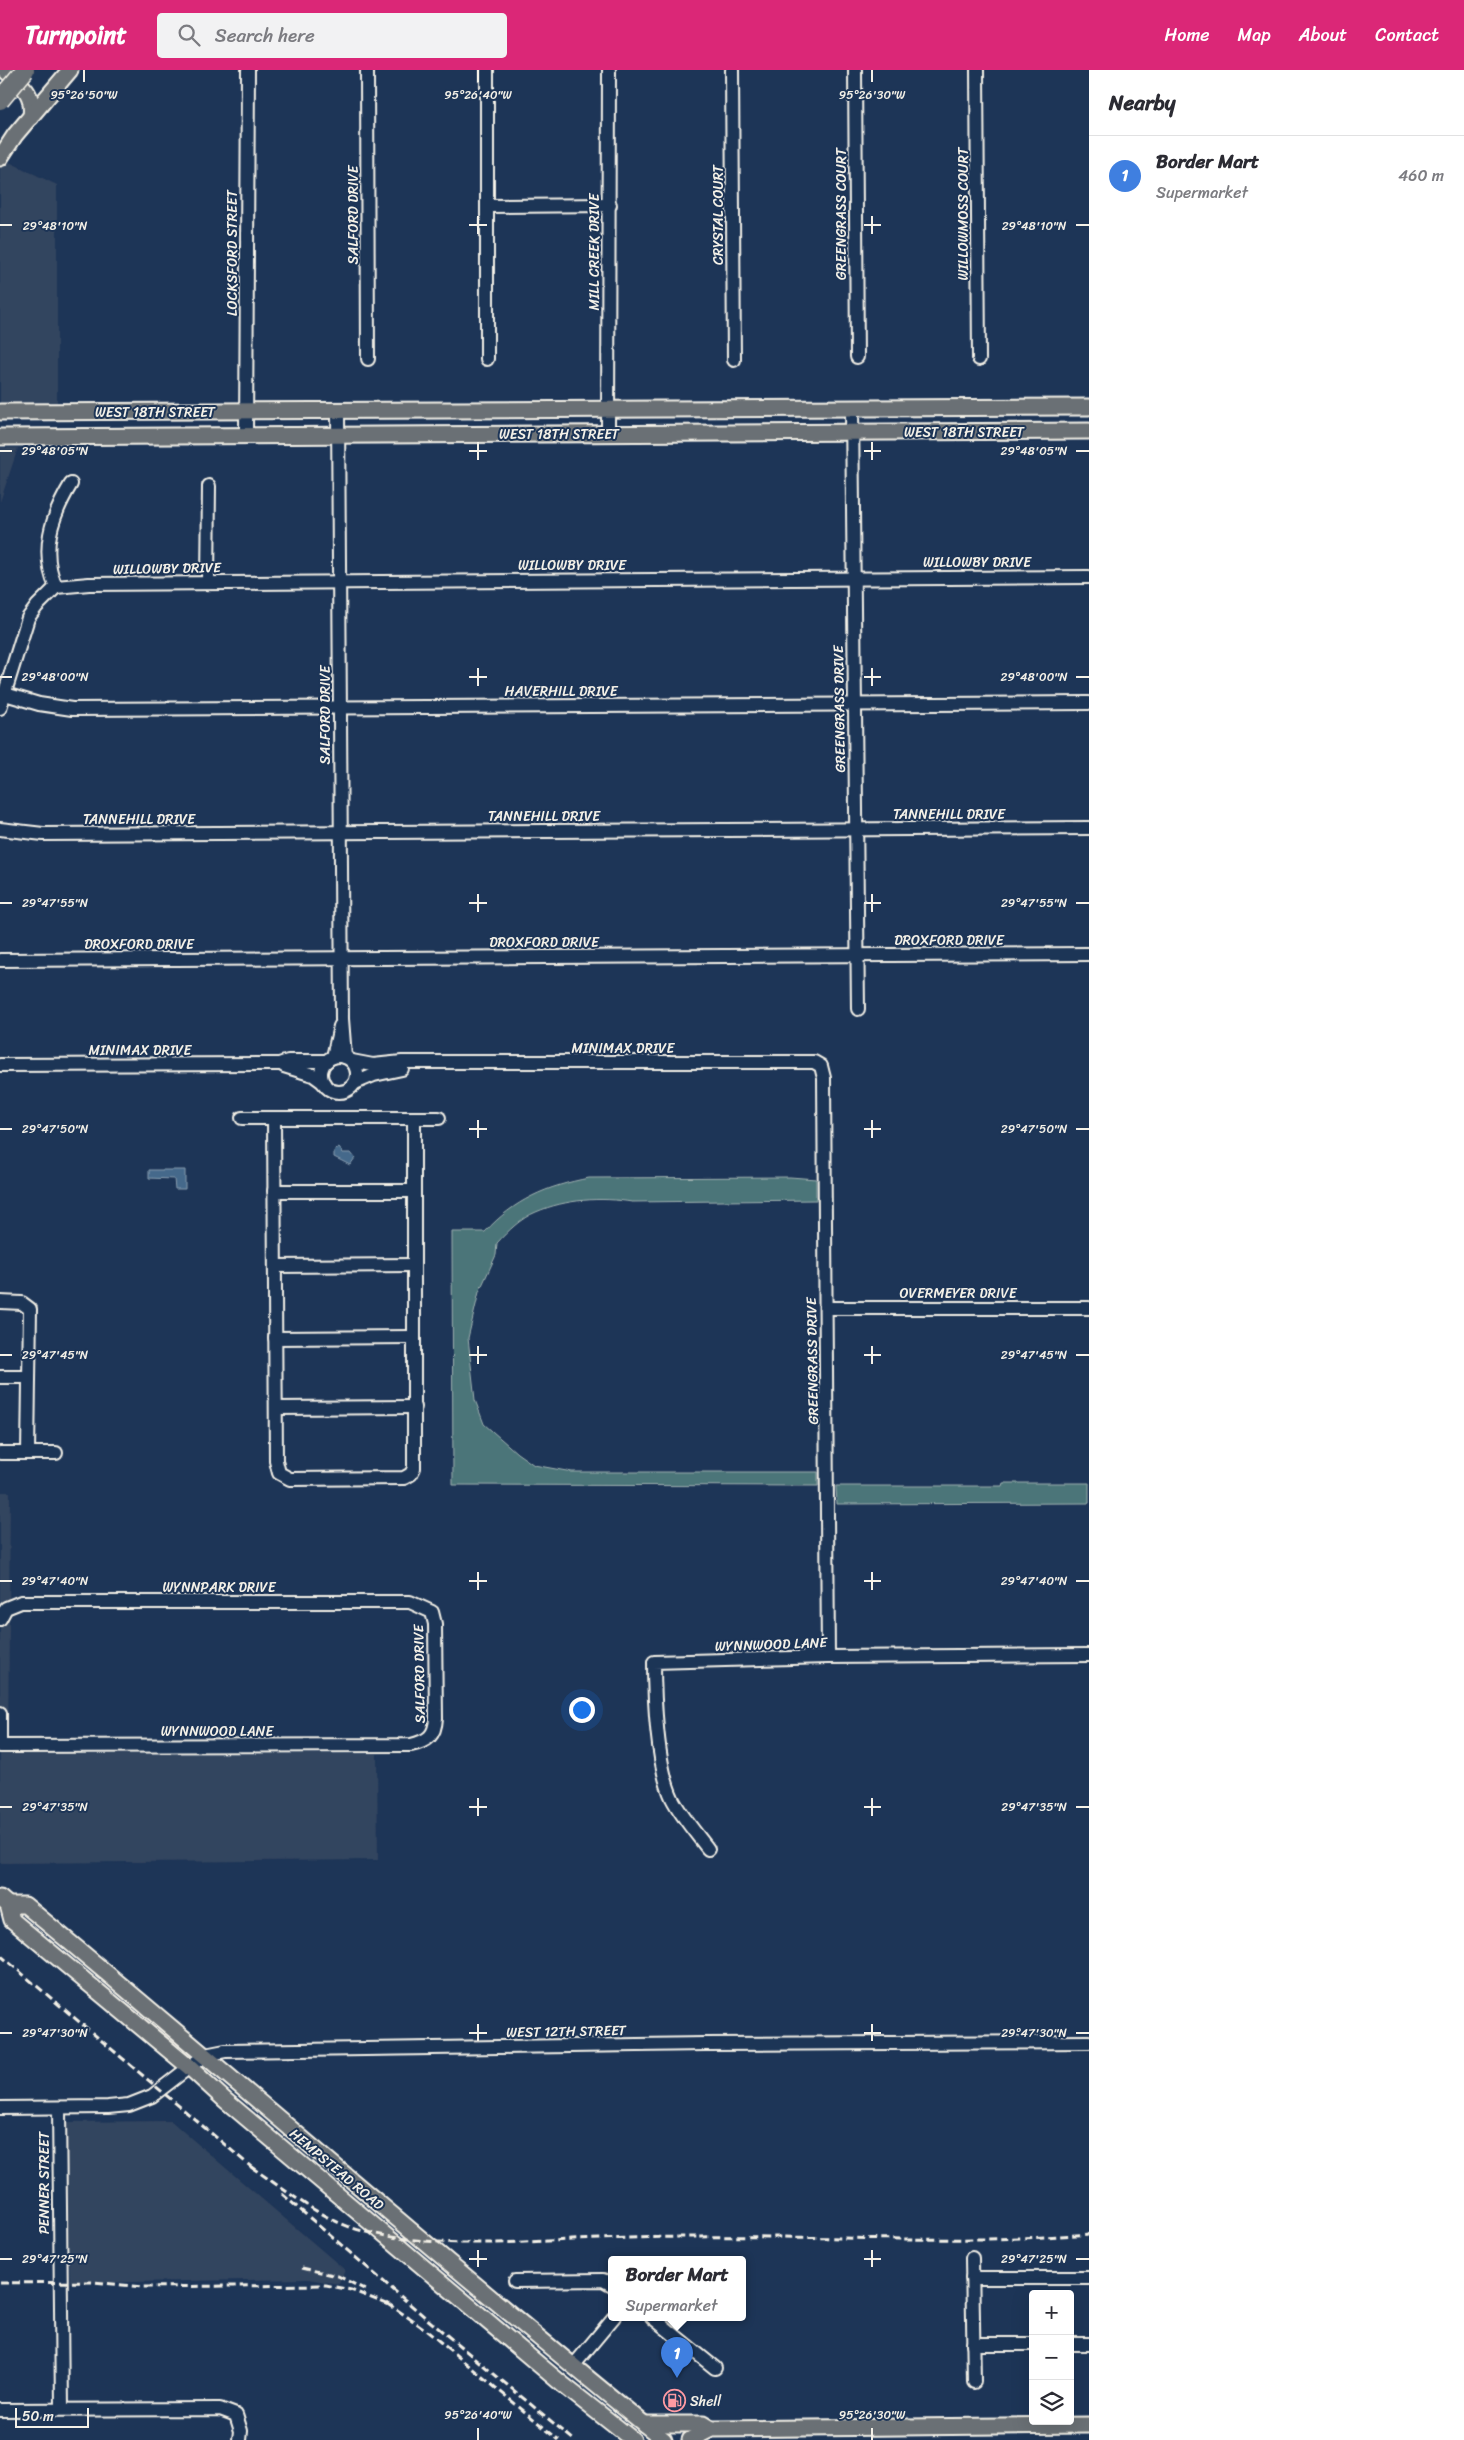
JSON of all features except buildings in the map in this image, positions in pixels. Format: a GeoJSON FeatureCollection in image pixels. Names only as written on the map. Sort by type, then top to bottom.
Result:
{"type":"FeatureCollection","features":[{"type":"Feature","properties":{"kind":"highway"},"geometry":{"type":"LineString","coordinates":[[0,100],[26,70]]}},
{"type":"Feature","properties":{"kind":"main road"},"geometry":{"type":"LineString","coordinates":[[5,70],[29,92],[32,105],[31,117]]}},
{"type":"Feature","properties":{"kind":"main road"},"geometry":{"type":"LineString","coordinates":[[0,158],[15,135],[70,70]]}},
{"type":"Feature","properties":{"kind":"main road","name":"WEST 18TH STREET"},"geometry":{"type":"LineString","coordinates":[[0,412],[1089,407]]}},
{"type":"Feature","properties":{"kind":"main road"},"geometry":{"type":"LineString","coordinates":[[732,409],[732,433]]}},
{"type":"Feature","properties":{"kind":"main road"},"geometry":{"type":"LineString","coordinates":[[473,411],[473,434]]}},
{"type":"Feature","properties":{"kind":"main road"},"geometry":{"type":"LineString","coordinates":[[5,437],[16,412]]}},
{"type":"Feature","properties":{"kind":"main road","name":"WEST 18TH STREET"},"geometry":{"type":"LineString","coordinates":[[5,437],[1089,431]]}},
{"type":"Feature","properties":{"kind":"main road","name":"HEMPSTEAD ROAD"},"geometry":{"type":"LineString","coordinates":[[4,1901],[25,1905],[205,2055],[276,2118],[664,2440]]}},
{"type":"Feature","properties":{"kind":"main road","name":"HEMPSTEAD ROAD"},"geometry":{"type":"LineString","coordinates":[[4,1901],[12,1920],[189,2067],[562,2384],[633,2440]]}},
{"type":"Feature","properties":{"kind":"main road"},"geometry":{"type":"LineString","coordinates":[[355,2209],[368,2194]]}},
{"type":"Feature","properties":{"kind":"main road"},"geometry":{"type":"LineString","coordinates":[[394,2242],[429,2246]]}},
{"type":"Feature","properties":{"kind":"main road"},"geometry":{"type":"LineString","coordinates":[[644,2424],[703,2424],[711,2429]]}},
{"type":"Feature","properties":{"kind":"main road"},"geometry":{"type":"LineString","coordinates":[[690,2440],[711,2429],[845,2433],[1000,2433],[1089,2425]]}},
{"type":"Feature","properties":{"kind":"street","name":"LOCKSFORD STREET"},"geometry":{"type":"LineString","coordinates":[[246,436],[248,70]]}},
{"type":"Feature","properties":{"kind":"street","name":"SALFORD DRIVE"},"geometry":{"type":"LineString","coordinates":[[367,70],[368,359]]}},
{"type":"Feature","properties":{"kind":"street"},"geometry":{"type":"LineString","coordinates":[[487,70],[487,359]]}},
{"type":"Feature","properties":{"kind":"street","name":"MILL CREEK DRIVE"},"geometry":{"type":"LineString","coordinates":[[608,434],[609,70]]}},
{"type":"Feature","properties":{"kind":"street","name":"CRYSTAL COURT"},"geometry":{"type":"LineString","coordinates":[[732,70],[734,360]]}},
{"type":"Feature","properties":{"kind":"street","name":"GREENGRASS COURT"},"geometry":{"type":"LineString","coordinates":[[855,70],[857,357]]}},
{"type":"Feature","properties":{"kind":"street","name":"WILLOWMOSS COURT"},"geometry":{"type":"LineString","coordinates":[[977,70],[978,359]]}},
{"type":"Feature","properties":{"kind":"street"},"geometry":{"type":"LineString","coordinates":[[487,206],[610,205]]}},
{"type":"Feature","properties":{"kind":"street","name":"GREENGRASS DRIVE"},"geometry":{"type":"LineString","coordinates":[[852,408],[852,577],[858,1009]]}},
{"type":"Feature","properties":{"kind":"street","name":"SALFORD DRIVE"},"geometry":{"type":"LineString","coordinates":[[338,411],[343,958],[339,1059]]}},
{"type":"Feature","properties":{"kind":"street"},"geometry":{"type":"LineString","coordinates":[[0,708],[28,618],[36,606],[56,587],[50,575],[48,560],[50,527],[61,501],[71,484]]}},
{"type":"Feature","properties":{"kind":"street"},"geometry":{"type":"LineString","coordinates":[[208,583],[209,486]]}},
{"type":"Feature","properties":{"kind":"street","name":"WILLOWBY DRIVE"},"geometry":{"type":"LineString","coordinates":[[56,587],[89,584],[340,581],[1089,577]]}},
{"type":"Feature","properties":{"kind":"street","name":"HAVERHILL DRIVE"},"geometry":{"type":"LineString","coordinates":[[5,694],[39,704],[72,709],[1089,703]]}},
{"type":"Feature","properties":{"kind":"street","name":"TANNEHILL DRIVE"},"geometry":{"type":"LineString","coordinates":[[0,829],[44,834],[1089,828]]}},
{"type":"Feature","properties":{"kind":"street","name":"DROXFORD DRIVE"},"geometry":{"type":"LineString","coordinates":[[0,960],[1089,954]]}},
{"type":"Feature","properties":{"kind":"street"},"geometry":{"type":"LineString","coordinates":[[339,1059],[357,1072],[355,1083],[347,1090],[340,1092],[332,1090],[324,1083],[321,1071],[339,1059]]}},
{"type":"Feature","properties":{"kind":"street","name":"MINIMAX DRIVE"},"geometry":{"type":"LineString","coordinates":[[279,1064],[288,1061],[339,1059],[373,1065],[402,1062],[424,1064],[814,1062],[821,1066]]}},
{"type":"Feature","properties":{"kind":"street","name":"MINIMAX DRIVE"},"geometry":{"type":"LineString","coordinates":[[0,1065],[279,1064],[313,1075],[324,1083]]}},
{"type":"Feature","properties":{"kind":"street","name":"MINIMAX DRIVE"},"geometry":{"type":"LineString","coordinates":[[355,1083],[374,1075],[424,1064]]}},
{"type":"Feature","properties":{"kind":"street","name":"GREENGRASS DRIVE"},"geometry":{"type":"LineString","coordinates":[[821,1066],[824,1078],[828,1656]]}},
{"type":"Feature","properties":{"kind":"street"},"geometry":{"type":"LineString","coordinates":[[242,1118],[440,1118]]}},
{"type":"Feature","properties":{"kind":"street"},"geometry":{"type":"LineString","coordinates":[[274,1118],[277,1467],[284,1477],[290,1479],[371,1479],[404,1478],[411,1474],[415,1463],[414,1118]]}},
{"type":"Feature","properties":{"kind":"street"},"geometry":{"type":"LineString","coordinates":[[274,1192],[414,1191]]}},
{"type":"Feature","properties":{"kind":"street"},"geometry":{"type":"LineString","coordinates":[[275,1266],[414,1265]]}},
{"type":"Feature","properties":{"kind":"street"},"geometry":{"type":"LineString","coordinates":[[0,1302],[22,1303],[30,1309],[28,1453]]}},
{"type":"Feature","properties":{"kind":"street","name":"OVERMEYER DRIVE"},"geometry":{"type":"LineString","coordinates":[[826,1308],[1089,1308]]}},
{"type":"Feature","properties":{"kind":"street"},"geometry":{"type":"LineString","coordinates":[[275,1338],[414,1337]]}},
{"type":"Feature","properties":{"kind":"street"},"geometry":{"type":"LineString","coordinates":[[0,1377],[29,1377]]}},
{"type":"Feature","properties":{"kind":"street"},"geometry":{"type":"LineString","coordinates":[[276,1408],[414,1407]]}},
{"type":"Feature","properties":{"kind":"street"},"geometry":{"type":"LineString","coordinates":[[0,1453],[56,1453]]}},
{"type":"Feature","properties":{"kind":"street","name":"WYNNPARK DRIVE"},"geometry":{"type":"LineString","coordinates":[[3,1614],[21,1602],[378,1601],[410,1602],[432,1612]]}},
{"type":"Feature","properties":{"kind":"street","name":"SALFORD DRIVE"},"geometry":{"type":"LineString","coordinates":[[432,1612],[435,1624],[436,1718],[432,1735]]}},
{"type":"Feature","properties":{"kind":"street","name":"WYNNWOOD LANE"},"geometry":{"type":"LineString","coordinates":[[708,1849],[673,1799],[664,1777],[654,1697],[654,1662],[828,1656],[1089,1655]]}},
{"type":"Feature","properties":{"kind":"street"},"geometry":{"type":"LineString","coordinates":[[0,1713],[0,1746]]}},
{"type":"Feature","properties":{"kind":"street","name":"WYNNWOOD LANE"},"geometry":{"type":"LineString","coordinates":[[0,1746],[411,1745],[429,1739],[432,1735]]}},
{"type":"Feature","properties":{"kind":"street","name":"WEST 12TH STREET"},"geometry":{"type":"LineString","coordinates":[[0,2108],[108,2107],[140,2102],[152,2096],[205,2055],[225,2051],[705,2044],[1089,2042]]}},
{"type":"Feature","properties":{"kind":"street","name":"PENNER STREET"},"geometry":{"type":"LineString","coordinates":[[58,2108],[62,2408]]}},
{"type":"Feature","properties":{"kind":"street"},"geometry":{"type":"LineString","coordinates":[[972,2258],[974,2382]]}},
{"type":"Feature","properties":{"kind":"street"},"geometry":{"type":"LineString","coordinates":[[972,2278],[1089,2278]]}},
{"type":"Feature","properties":{"kind":"street"},"geometry":{"type":"LineString","coordinates":[[515,2281],[602,2280],[608,2283]]}},
{"type":"Feature","properties":{"kind":"street"},"geometry":{"type":"LineString","coordinates":[[574,2365],[611,2321]]}},
{"type":"Feature","properties":{"kind":"street"},"geometry":{"type":"LineString","coordinates":[[657,2321],[715,2368]]}},
{"type":"Feature","properties":{"kind":"street"},"geometry":{"type":"LineString","coordinates":[[973,2344],[1029,2344]]}},
{"type":"Feature","properties":{"kind":"street"},"geometry":{"type":"LineString","coordinates":[[1074,2344],[1089,2344]]}},
{"type":"Feature","properties":{"kind":"street"},"geometry":{"type":"LineString","coordinates":[[0,2410],[62,2408],[220,2409],[236,2416],[240,2440]]}},
{"type":"Feature","properties":{"kind":"shaded area"},"geometry":{"type":"Polygon","coordinates":[[[5,160],[57,185],[57,407],[0,407],[0,168],[5,160]]]}},
{"type":"Feature","properties":{"kind":"shaded area"},"geometry":{"type":"Polygon","coordinates":[[[0,448],[18,448],[0,502],[0,448]]]}},
{"type":"Feature","properties":{"kind":"shaded area"},"geometry":{"type":"Polygon","coordinates":[[[339,1148],[343,1153],[351,1153],[355,1158],[350,1165],[334,1157],[334,1151],[339,1148]]]}},
{"type":"Feature","properties":{"kind":"shaded area"},"geometry":{"type":"Polygon","coordinates":[[[149,1170],[185,1170],[185,1189],[175,1189],[174,1179],[149,1178],[149,1170]]]}},
{"type":"Feature","properties":{"kind":"shaded area"},"geometry":{"type":"Polygon","coordinates":[[[0,1492],[10,1492],[8,1754],[377,1754],[378,1860],[0,1863],[0,1492]]]}},
{"type":"Feature","properties":{"kind":"shaded area"},"geometry":{"type":"Polygon","coordinates":[[[171,2121],[345,2270],[339,2284],[308,2279],[70,2283],[65,2122],[171,2121]]]}},
{"type":"Feature","properties":{"kind":"green space"},"geometry":{"type":"Polygon","coordinates":[[[790,1177],[816,1179],[816,1200],[632,1202],[584,1200],[559,1204],[530,1215],[515,1225],[497,1243],[496,1255],[479,1292],[468,1338],[475,1400],[484,1424],[517,1453],[534,1465],[572,1472],[818,1472],[818,1486],[453,1485],[452,1232],[485,1232],[508,1211],[532,1196],[559,1185],[589,1178],[790,1177]]]}},
{"type":"Feature","properties":{"kind":"green space"},"geometry":{"type":"Polygon","coordinates":[[[1003,1483],[1089,1483],[1089,1503],[837,1504],[836,1486],[1002,1486],[1003,1483]]]}},
{"type":"Feature","properties":{"kind":"railway"},"geometry":{"type":"LineString","coordinates":[[0,1955],[256,2171]]}},
{"type":"Feature","properties":{"kind":"railway"},"geometry":{"type":"LineString","coordinates":[[251,2167],[305,2204],[333,2220],[363,2231],[432,2242],[501,2243],[641,2238],[746,2237],[991,2239],[1089,2234]]}},
{"type":"Feature","properties":{"kind":"railway"},"geometry":{"type":"LineString","coordinates":[[282,2194],[426,2318],[574,2440]]}},
{"type":"Feature","properties":{"kind":"railway"},"geometry":{"type":"LineString","coordinates":[[302,2268],[338,2276],[366,2290]]}},
{"type":"Feature","properties":{"kind":"railway"},"geometry":{"type":"LineString","coordinates":[[0,2283],[94,2282],[142,2287],[326,2285],[351,2290],[392,2306]]}},
{"type":"Feature","properties":{"kind":"railway"},"geometry":{"type":"LineString","coordinates":[[387,2303],[422,2327],[559,2440]]}},
{"type":"Feature","properties":{"kind":"place","name":"Border Mart"},"geometry":{"type":"Point","coordinates":[677,2378]}},
{"type":"Feature","properties":{"kind":"place","name":"Shell"},"geometry":{"type":"Point","coordinates":[674,2401]}}]}
